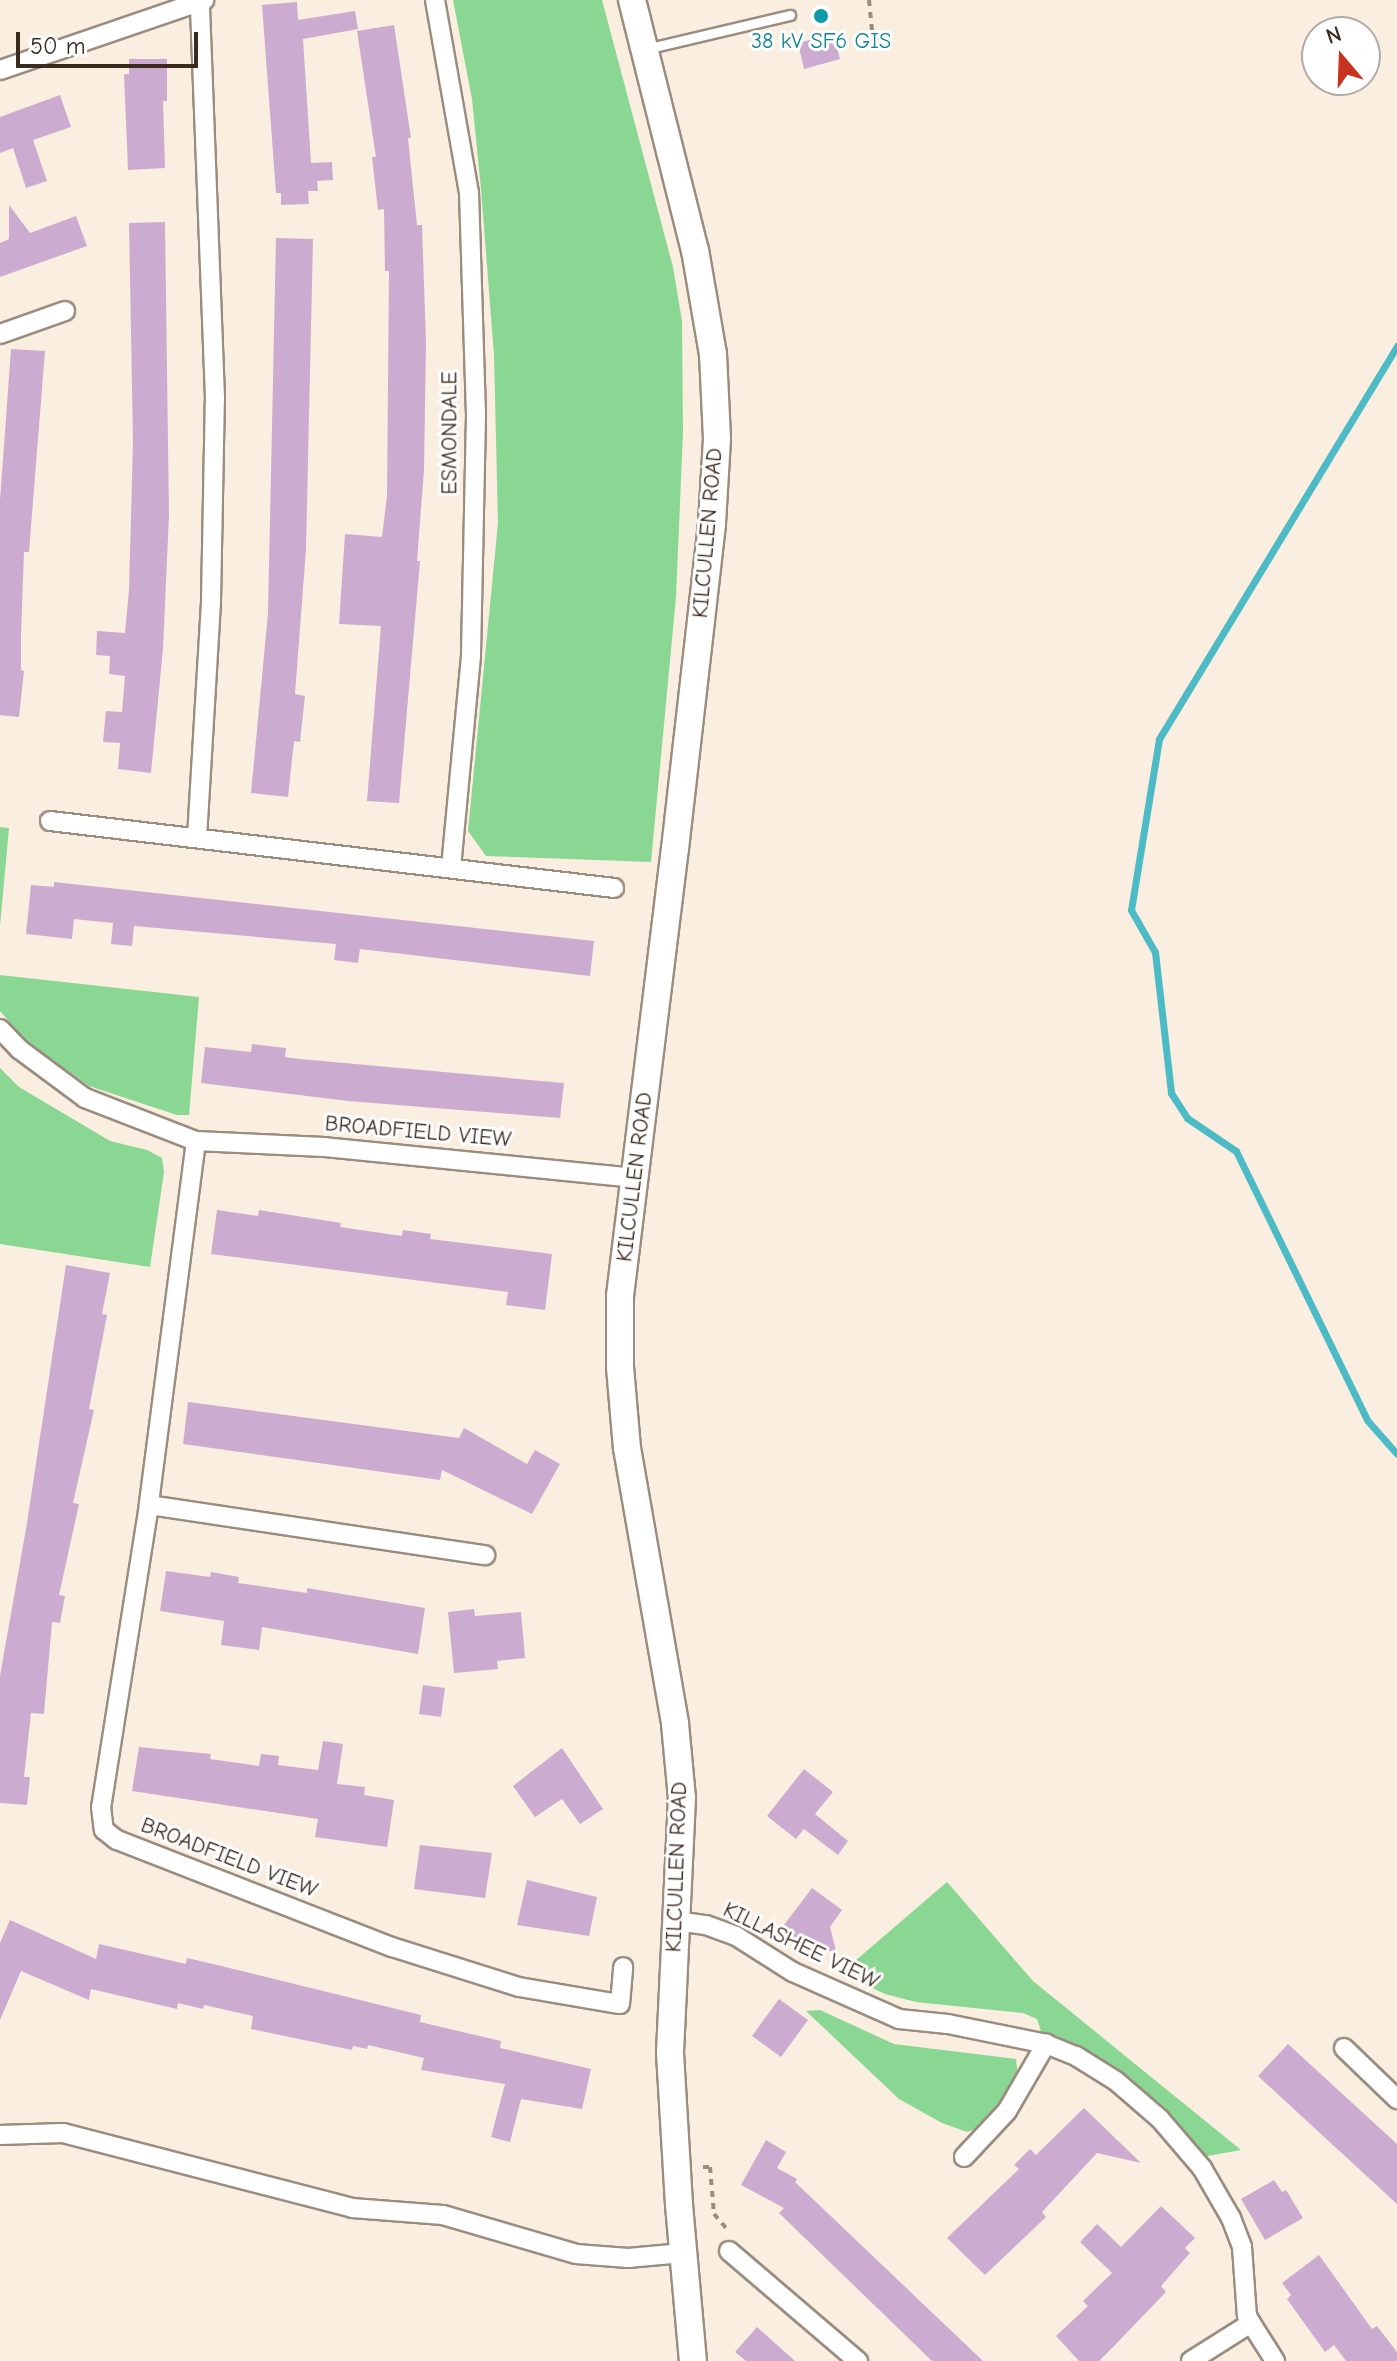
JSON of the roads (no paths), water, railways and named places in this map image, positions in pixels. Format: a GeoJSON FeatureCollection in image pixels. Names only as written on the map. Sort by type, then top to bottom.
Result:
{"type":"FeatureCollection","features":[{"type":"Feature","properties":{"kind":"main road","name":"KILCULLEN ROAD"},"geometry":{"type":"LineString","coordinates":[[632,0],[695,250],[713,354],[717,439],[712,524],[620,1296],[620,1367],[627,1448],[675,1724],[682,1798],[670,2053],[676,2167],[693,2361]]}},
{"type":"Feature","properties":{"kind":"street","name":"ESMONDALE"},"geometry":{"type":"LineString","coordinates":[[435,0],[469,192],[476,416],[471,656],[451,868]]}},
{"type":"Feature","properties":{"kind":"street"},"geometry":{"type":"LineString","coordinates":[[0,70],[202,1],[215,398],[211,601],[197,838]]}},
{"type":"Feature","properties":{"kind":"street"},"geometry":{"type":"LineString","coordinates":[[0,334],[65,311]]}},
{"type":"Feature","properties":{"kind":"street"},"geometry":{"type":"LineString","coordinates":[[50,821],[614,888]]}},
{"type":"Feature","properties":{"kind":"street","name":"BROADFIELD VIEW"},"geometry":{"type":"LineString","coordinates":[[0,1029],[19,1049],[85,1098],[196,1141],[324,1147],[636,1178]]}},
{"type":"Feature","properties":{"kind":"street","name":"BROADFIELD VIEW"},"geometry":{"type":"LineString","coordinates":[[196,1141],[149,1505],[101,1807],[104,1830],[117,1840],[392,1947],[519,1987],[620,2004],[623,1967]]}},
{"type":"Feature","properties":{"kind":"street"},"geometry":{"type":"LineString","coordinates":[[149,1505],[485,1555]]}},
{"type":"Feature","properties":{"kind":"street","name":"KILLASHEE VIEW"},"geometry":{"type":"LineString","coordinates":[[676,1921],[706,1925],[736,1936],[793,1972],[899,2019],[948,2024],[1046,2044],[1076,2056],[1116,2081],[1160,2119],[1202,2168],[1231,2218],[1242,2247],[1246,2308],[1251,2323],[1275,2361]]}},
{"type":"Feature","properties":{"kind":"street"},"geometry":{"type":"LineString","coordinates":[[964,2157],[1007,2111],[1046,2044]]}},
{"type":"Feature","properties":{"kind":"street"},"geometry":{"type":"LineString","coordinates":[[1344,2048],[1397,2099]]}},
{"type":"Feature","properties":{"kind":"street"},"geometry":{"type":"LineString","coordinates":[[0,2135],[63,2133],[352,2208],[443,2215],[576,2254],[628,2258],[683,2253]]}},
{"type":"Feature","properties":{"kind":"street"},"geometry":{"type":"LineString","coordinates":[[729,2251],[858,2361]]}},
{"type":"Feature","properties":{"kind":"street"},"geometry":{"type":"LineString","coordinates":[[1191,2361],[1251,2323]]}},
{"type":"Feature","properties":{"kind":"lane"},"geometry":{"type":"LineString","coordinates":[[644,49],[790,15]]}},
{"type":"Feature","properties":{"kind":"waterway"},"geometry":{"type":"LineString","coordinates":[[1397,346],[1159,739],[1131,910],[1155,952],[1171,1093],[1187,1118],[1236,1151],[1367,1420],[1397,1454]]}},
{"type":"Feature","properties":{"kind":"place","name":"38 kV SF6 GIS"},"geometry":{"type":"Point","coordinates":[821,16]}}]}
